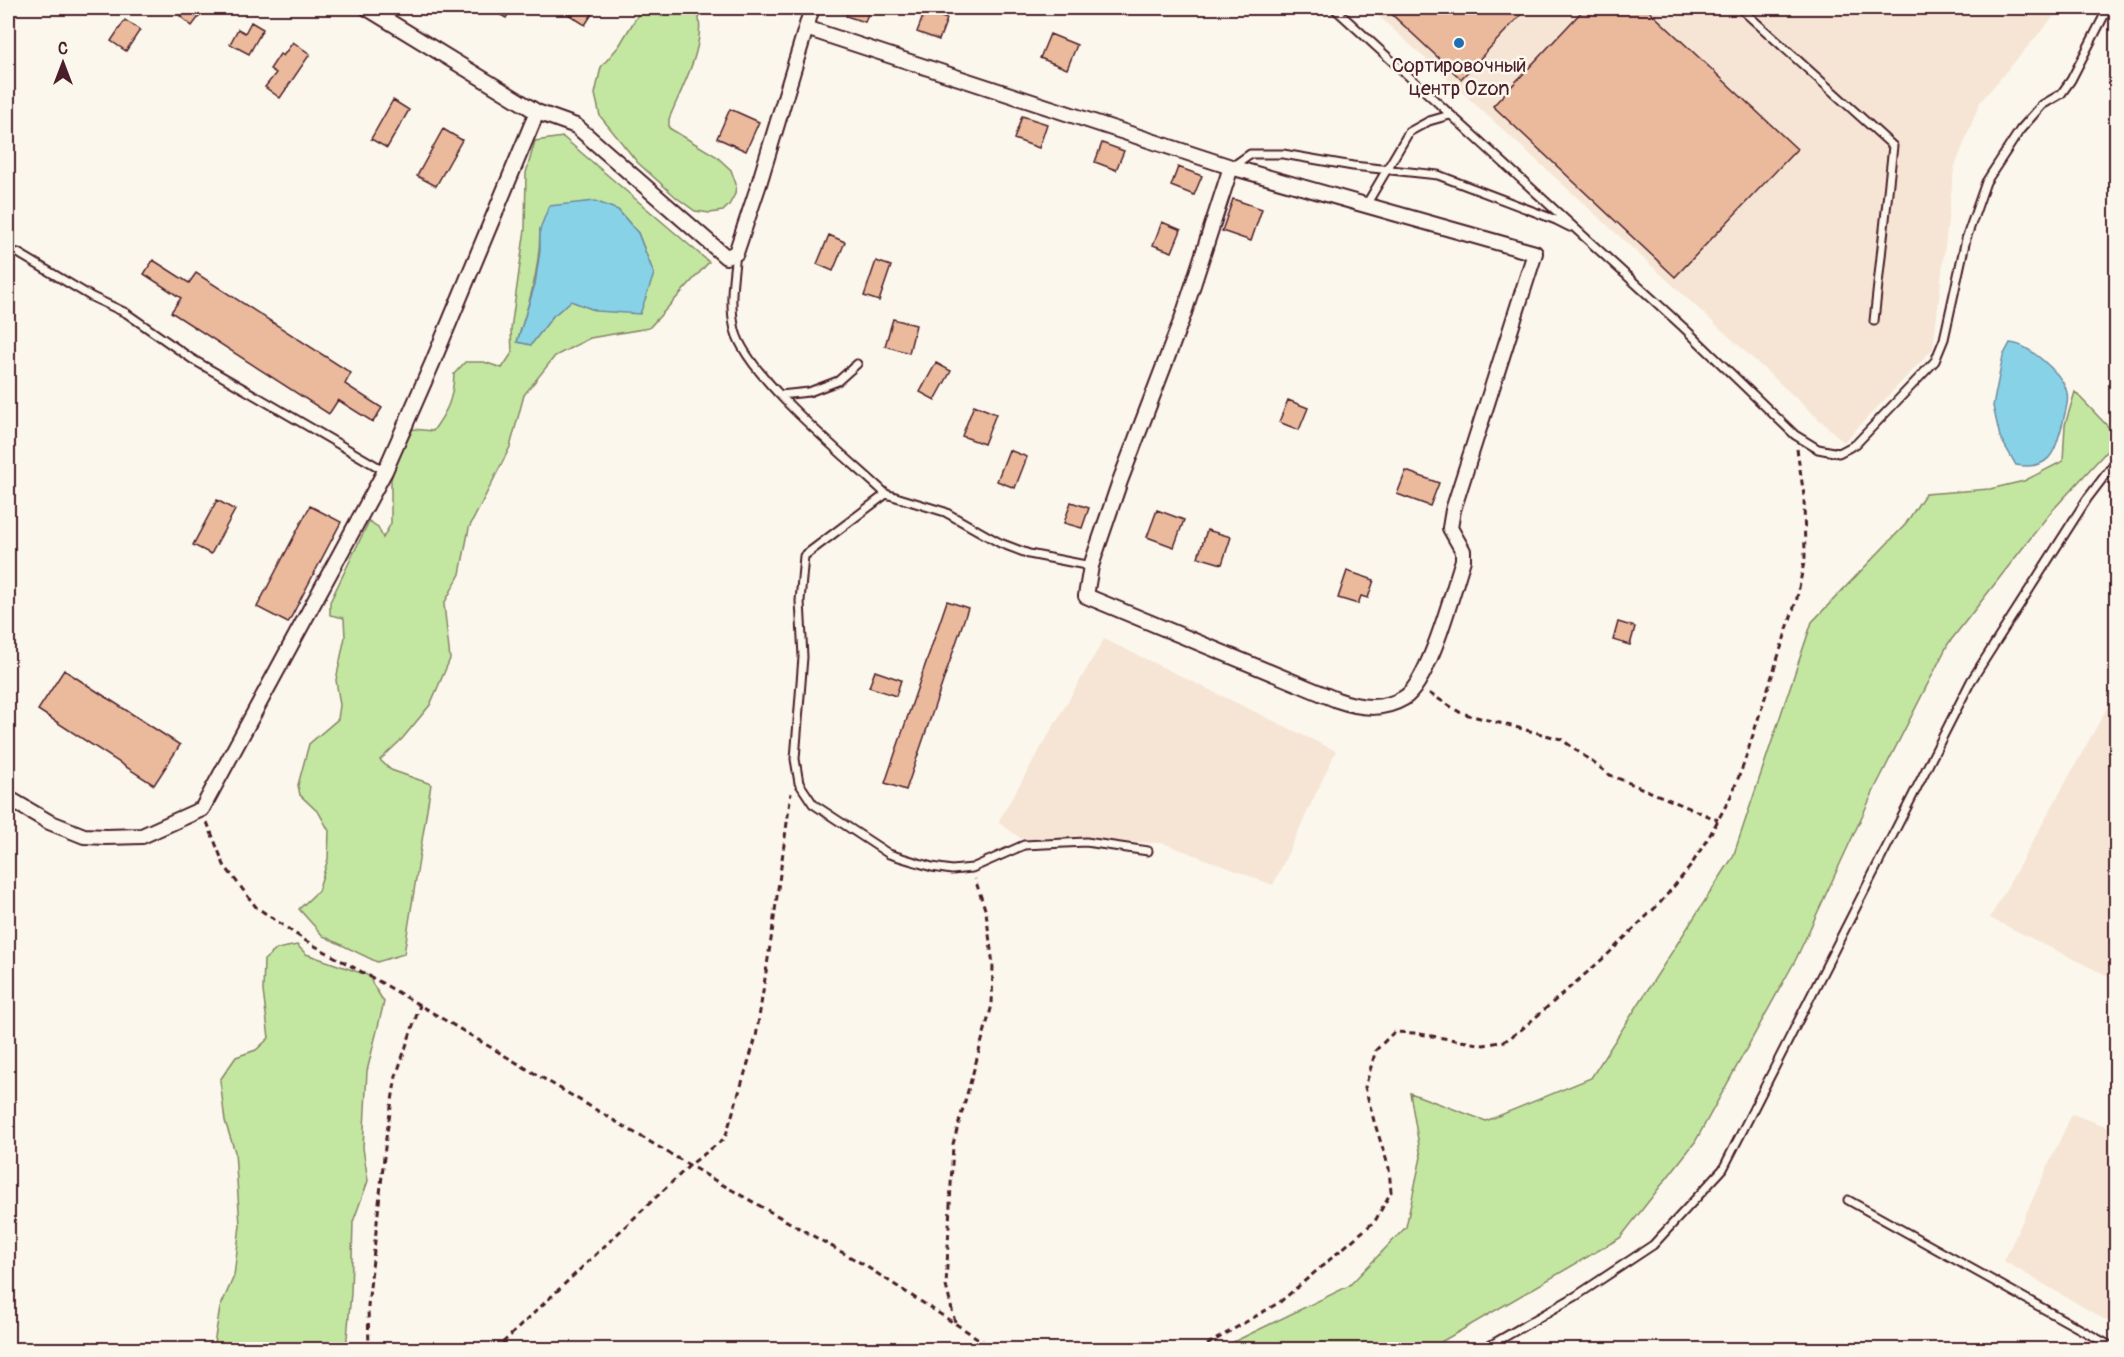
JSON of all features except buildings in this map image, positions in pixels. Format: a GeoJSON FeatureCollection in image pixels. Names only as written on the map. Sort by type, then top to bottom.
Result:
{"type":"FeatureCollection","features":[{"type":"Feature","properties":{"kind":"street"},"geometry":{"type":"LineString","coordinates":[[366,8],[537,112],[576,126],[726,257],[736,253],[812,8]]}},
{"type":"Feature","properties":{"kind":"street"},"geometry":{"type":"LineString","coordinates":[[806,28],[1043,104],[1231,168],[1535,253],[1453,510],[1450,528],[1463,551],[1463,560],[1442,627],[1418,685],[1405,698],[1381,707],[1358,707],[1337,700],[1086,596],[1091,566],[1120,481],[1184,316],[1231,168]]}},
{"type":"Feature","properties":{"kind":"street"},"geometry":{"type":"LineString","coordinates":[[8,798],[49,822],[84,836],[142,836],[202,809],[385,471],[537,112]]}},
{"type":"Feature","properties":{"kind":"lane"},"geometry":{"type":"LineString","coordinates":[[1334,8],[1683,327],[1795,435],[1818,449],[1839,453],[1856,444],[1935,361],[1944,339],[1966,239],[1986,182],[2020,130],[2042,105],[2061,94],[2071,80],[2108,8]]}},
{"type":"Feature","properties":{"kind":"lane"},"geometry":{"type":"LineString","coordinates":[[1740,8],[1893,146],[1874,321]]}},
{"type":"Feature","properties":{"kind":"lane"},"geometry":{"type":"LineString","coordinates":[[1366,205],[1409,132],[1429,121],[1450,115]]}},
{"type":"Feature","properties":{"kind":"lane"},"geometry":{"type":"LineString","coordinates":[[1231,168],[1250,154],[1283,154],[1438,175],[1556,220],[1578,231]]}},
{"type":"Feature","properties":{"kind":"lane"},"geometry":{"type":"LineString","coordinates":[[8,251],[18,253],[92,297],[126,313],[192,359],[385,471]]}},
{"type":"Feature","properties":{"kind":"lane"},"geometry":{"type":"LineString","coordinates":[[736,253],[730,307],[736,333],[752,364],[780,395],[886,494],[945,512],[1000,543],[1029,554],[1091,566]]}},
{"type":"Feature","properties":{"kind":"lane"},"geometry":{"type":"LineString","coordinates":[[780,395],[809,392],[838,381],[857,364]]}},
{"type":"Feature","properties":{"kind":"lane"},"geometry":{"type":"LineString","coordinates":[[1482,1350],[1576,1296],[1653,1245],[1723,1169],[1971,681],[2087,499],[2116,461]]}},
{"type":"Feature","properties":{"kind":"lane"},"geometry":{"type":"LineString","coordinates":[[886,494],[804,556],[800,601],[803,657],[795,759],[799,783],[813,804],[889,854],[932,867],[952,870],[972,868],[1023,845],[1086,843],[1148,851]]}},
{"type":"Feature","properties":{"kind":"lane"},"geometry":{"type":"LineString","coordinates":[[1848,1200],[2116,1349]]}},
{"type":"Feature","properties":{"kind":"path"},"geometry":{"type":"LineString","coordinates":[[1198,1350],[1280,1302],[1375,1221],[1391,1192],[1389,1168],[1365,1086],[1376,1050],[1394,1032],[1414,1033],[1484,1046],[1505,1041],[1606,956],[1660,903],[1690,867],[1718,820],[1743,766],[1797,598],[1804,557],[1804,496],[1795,435]]}},
{"type":"Feature","properties":{"kind":"path"},"geometry":{"type":"LineString","coordinates":[[1418,685],[1461,713],[1561,739],[1610,775],[1718,820]]}},
{"type":"Feature","properties":{"kind":"path"},"geometry":{"type":"LineString","coordinates":[[495,1350],[690,1165],[725,1138],[756,1037],[795,759]]}},
{"type":"Feature","properties":{"kind":"path"},"geometry":{"type":"LineString","coordinates":[[202,809],[224,865],[256,907],[306,941],[420,1005],[861,1263],[996,1350]]}},
{"type":"Feature","properties":{"kind":"path"},"geometry":{"type":"LineString","coordinates":[[956,1324],[946,1286],[953,1144],[992,1005],[993,966],[986,912],[972,868]]}},
{"type":"Feature","properties":{"kind":"path"},"geometry":{"type":"LineString","coordinates":[[369,1350],[368,1306],[386,1138],[396,1076],[420,1005]]}},
{"type":"Feature","properties":{"kind":"shaded area"},"geometry":{"type":"Polygon","coordinates":[[[1370,8],[2061,8],[1980,102],[1954,169],[1933,349],[1844,442],[1370,8]]]}},
{"type":"Feature","properties":{"kind":"shaded area"},"geometry":{"type":"Polygon","coordinates":[[[1104,639],[1336,751],[1273,885],[1163,843],[1023,840],[998,822],[1104,639]]]}},
{"type":"Feature","properties":{"kind":"shaded area"},"geometry":{"type":"Polygon","coordinates":[[[2116,692],[2116,980],[1990,918],[2116,692]]]}},
{"type":"Feature","properties":{"kind":"shaded area"},"geometry":{"type":"Polygon","coordinates":[[[2072,1114],[2116,1130],[2116,1326],[2004,1261],[2072,1114]]]}},
{"type":"Feature","properties":{"kind":"green space"},"geometry":{"type":"Polygon","coordinates":[[[642,8],[697,8],[699,36],[696,50],[669,119],[669,128],[716,156],[731,170],[736,184],[735,194],[723,211],[710,213],[695,211],[677,198],[638,163],[600,116],[595,94],[601,67],[619,46],[642,8]]]}},
{"type":"Feature","properties":{"kind":"green space"},"geometry":{"type":"Polygon","coordinates":[[[563,137],[709,262],[649,328],[590,338],[555,356],[524,395],[510,447],[469,528],[460,574],[444,604],[450,659],[430,705],[402,739],[380,760],[391,770],[431,784],[404,954],[377,962],[323,936],[299,909],[318,891],[328,859],[329,831],[319,813],[300,795],[298,785],[309,744],[338,719],[340,705],[336,680],[345,637],[344,618],[330,615],[330,602],[369,521],[378,527],[383,538],[391,523],[391,479],[397,460],[413,429],[433,431],[449,404],[454,374],[465,362],[484,362],[502,368],[512,353],[511,329],[525,229],[526,173],[535,141],[563,137]],[[618,210],[540,229],[536,272],[517,342],[531,345],[553,316],[571,301],[597,311],[654,274],[638,233],[618,210]]]}},
{"type":"Feature","properties":{"kind":"green space"},"geometry":{"type":"Polygon","coordinates":[[[2075,392],[2116,435],[2116,441],[2050,513],[1948,644],[1876,786],[1796,959],[1695,1142],[1620,1238],[1429,1349],[1219,1349],[1349,1286],[1406,1227],[1421,1157],[1410,1093],[1486,1121],[1591,1078],[1733,857],[1812,622],[1905,525],[1925,494],[1990,489],[2024,481],[2063,461],[2065,425],[2075,392]]]}},
{"type":"Feature","properties":{"kind":"green space"},"geometry":{"type":"Polygon","coordinates":[[[297,945],[306,954],[370,976],[384,1002],[367,1071],[363,1148],[368,1181],[353,1222],[351,1293],[346,1349],[213,1349],[220,1308],[234,1276],[240,1225],[235,1152],[225,1121],[220,1080],[236,1057],[256,1050],[269,1038],[263,991],[264,960],[277,949],[297,945]]]}},
{"type":"Feature","properties":{"kind":"water"},"geometry":{"type":"Polygon","coordinates":[[[595,201],[618,210],[638,233],[654,274],[640,314],[597,311],[571,301],[553,316],[531,345],[517,342],[535,284],[540,251],[540,229],[549,206],[595,201]]]}},
{"type":"Feature","properties":{"kind":"water"},"geometry":{"type":"Polygon","coordinates":[[[2010,343],[2026,348],[2050,367],[2063,382],[2067,393],[2066,410],[2054,449],[2045,461],[2037,465],[2016,465],[2000,437],[1993,406],[2003,356],[2010,343]]]}},
{"type":"Feature","properties":{"kind":"place","name":"Сортировочный центр Ozon"},"geometry":{"type":"Point","coordinates":[1459,43]}}]}
